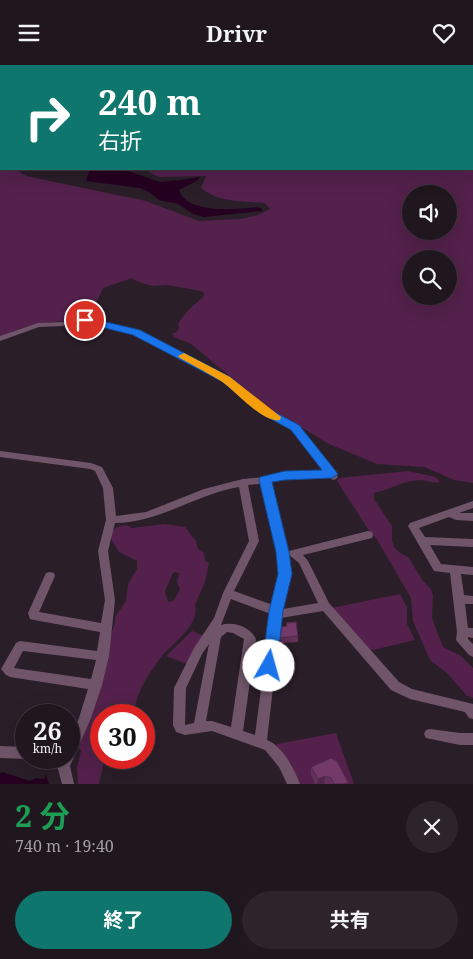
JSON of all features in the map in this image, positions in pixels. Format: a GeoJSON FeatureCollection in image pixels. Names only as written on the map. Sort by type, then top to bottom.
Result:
{"type":"FeatureCollection","features":[{"type":"Feature","properties":{"kind":"street"},"geometry":{"type":"LineString","coordinates":[[0,339],[38,325],[63,324],[85,320],[136,332],[226,380],[264,411],[295,428],[332,475],[285,476],[243,482],[207,491],[138,517],[111,520]]}},
{"type":"Feature","properties":{"kind":"street"},"geometry":{"type":"LineString","coordinates":[[0,454],[83,464],[99,469],[108,489],[111,520],[102,551],[110,600],[107,629],[96,685],[80,729]]}},
{"type":"Feature","properties":{"kind":"street"},"geometry":{"type":"LineString","coordinates":[[260,743],[276,613],[285,574],[282,552],[265,480]]}},
{"type":"Feature","properties":{"kind":"street"},"geometry":{"type":"LineString","coordinates":[[243,482],[254,541],[228,593],[219,619],[198,651],[178,692],[180,728],[185,730],[212,726],[269,746],[276,753],[294,784]]}},
{"type":"Feature","properties":{"kind":"street"},"geometry":{"type":"LineString","coordinates":[[473,504],[412,526],[438,568],[473,571]]}},
{"type":"Feature","properties":{"kind":"street"},"geometry":{"type":"LineString","coordinates":[[450,513],[456,516],[473,517]]}},
{"type":"Feature","properties":{"kind":"street"},"geometry":{"type":"LineString","coordinates":[[282,552],[296,555],[368,535]]}},
{"type":"Feature","properties":{"kind":"street"},"geometry":{"type":"LineString","coordinates":[[421,541],[473,543]]}},
{"type":"Feature","properties":{"kind":"street"},"geometry":{"type":"LineString","coordinates":[[296,555],[303,561],[325,606],[401,691],[469,708],[473,714]]}},
{"type":"Feature","properties":{"kind":"street"},"geometry":{"type":"LineString","coordinates":[[455,570],[458,599],[468,632],[462,640],[473,652]]}},
{"type":"Feature","properties":{"kind":"street"},"geometry":{"type":"LineString","coordinates":[[50,576],[33,613],[34,616],[107,629]]}},
{"type":"Feature","properties":{"kind":"street"},"geometry":{"type":"LineString","coordinates":[[228,593],[276,613],[325,606]]}},
{"type":"Feature","properties":{"kind":"street"},"geometry":{"type":"LineString","coordinates":[[458,599],[473,600]]}},
{"type":"Feature","properties":{"kind":"street"},"geometry":{"type":"LineString","coordinates":[[199,727],[216,635],[222,629],[229,627],[248,635],[250,639],[236,735]]}},
{"type":"Feature","properties":{"kind":"street"},"geometry":{"type":"LineString","coordinates":[[96,685],[10,672],[8,669],[20,646],[103,656]]}},
{"type":"Feature","properties":{"kind":"street"},"geometry":{"type":"LineString","coordinates":[[430,734],[460,739],[473,739]]}},
{"type":"Feature","properties":{"kind":"street"},"geometry":{"type":"LineString","coordinates":[[0,752],[15,753]]}},
{"type":"Feature","properties":{"kind":"street"},"geometry":{"type":"LineString","coordinates":[[67,769],[68,784]]}},
{"type":"Feature","properties":{"kind":"shaded area"},"geometry":{"type":"Polygon","coordinates":[[[0,170],[17,170],[26,176],[146,201],[199,221],[241,219],[258,215],[270,209],[265,203],[223,199],[208,193],[201,188],[206,176],[159,177],[145,170],[473,170],[473,483],[454,480],[424,467],[377,464],[329,444],[267,407],[191,344],[174,337],[173,333],[177,332],[181,319],[203,297],[204,293],[201,291],[167,285],[152,286],[132,278],[103,288],[97,302],[85,316],[71,321],[33,325],[0,337],[0,170]]]}},
{"type":"Feature","properties":{"kind":"shaded area"},"geometry":{"type":"Polygon","coordinates":[[[90,170],[125,170],[160,182],[200,177],[179,190],[184,198],[192,203],[214,209],[258,207],[262,211],[204,217],[193,214],[178,204],[159,200],[140,188],[86,181],[90,170]]]}},
{"type":"Feature","properties":{"kind":"shaded area"},"geometry":{"type":"Polygon","coordinates":[[[408,471],[436,477],[440,482],[415,480],[374,493],[374,499],[392,526],[394,547],[408,557],[423,581],[431,589],[433,595],[432,618],[443,647],[461,656],[473,668],[473,698],[467,696],[448,674],[430,660],[413,621],[411,598],[376,538],[370,532],[337,481],[339,478],[408,471]]]}},
{"type":"Feature","properties":{"kind":"shaded area"},"geometry":{"type":"Polygon","coordinates":[[[165,524],[185,527],[196,541],[198,549],[204,553],[205,561],[209,563],[205,582],[195,605],[194,620],[153,668],[145,681],[136,704],[90,704],[90,769],[102,769],[99,784],[78,784],[77,769],[80,769],[81,751],[80,735],[115,617],[126,601],[128,584],[137,569],[137,561],[119,552],[111,539],[112,531],[117,527],[127,525],[132,528],[165,524]],[[176,572],[173,573],[165,591],[168,602],[173,601],[180,590],[177,582],[179,574],[176,572]]]}},
{"type":"Feature","properties":{"kind":"shaded area"},"geometry":{"type":"Polygon","coordinates":[[[400,594],[407,607],[407,624],[415,640],[373,650],[369,649],[331,608],[400,594]]]}},
{"type":"Feature","properties":{"kind":"shaded area"},"geometry":{"type":"Polygon","coordinates":[[[192,631],[204,636],[187,664],[166,656],[192,631]]]}},
{"type":"Feature","properties":{"kind":"shaded area"},"geometry":{"type":"Polygon","coordinates":[[[336,733],[354,784],[298,784],[276,746],[277,744],[336,733]]]}},
{"type":"Feature","properties":{"kind":"shaded area"},"geometry":{"type":"Polygon","coordinates":[[[3,772],[30,781],[36,778],[44,779],[46,774],[49,784],[0,784],[0,773],[3,772]]]}},
{"type":"Feature","properties":{"kind":"building"},"geometry":{"type":"Polygon","coordinates":[[[296,622],[298,636],[280,638],[282,627],[287,626],[286,623],[296,622]]]}},
{"type":"Feature","properties":{"kind":"building"},"geometry":{"type":"Polygon","coordinates":[[[331,758],[337,761],[348,782],[334,784],[331,778],[325,776],[318,779],[311,767],[331,758]]]}},
{"type":"Feature","properties":{"kind":"slow traffic"},"geometry":{"type":"LineString","coordinates":[[184,356],[226,380],[249,400],[276,417]]}},
{"type":"Feature","properties":{"kind":"route"},"geometry":{"type":"LineString","coordinates":[[85,320],[136,332],[185,356],[226,380],[264,411],[295,428],[304,436],[332,474],[271,477],[265,480],[282,552],[285,574],[276,611],[269,666]]}}]}
